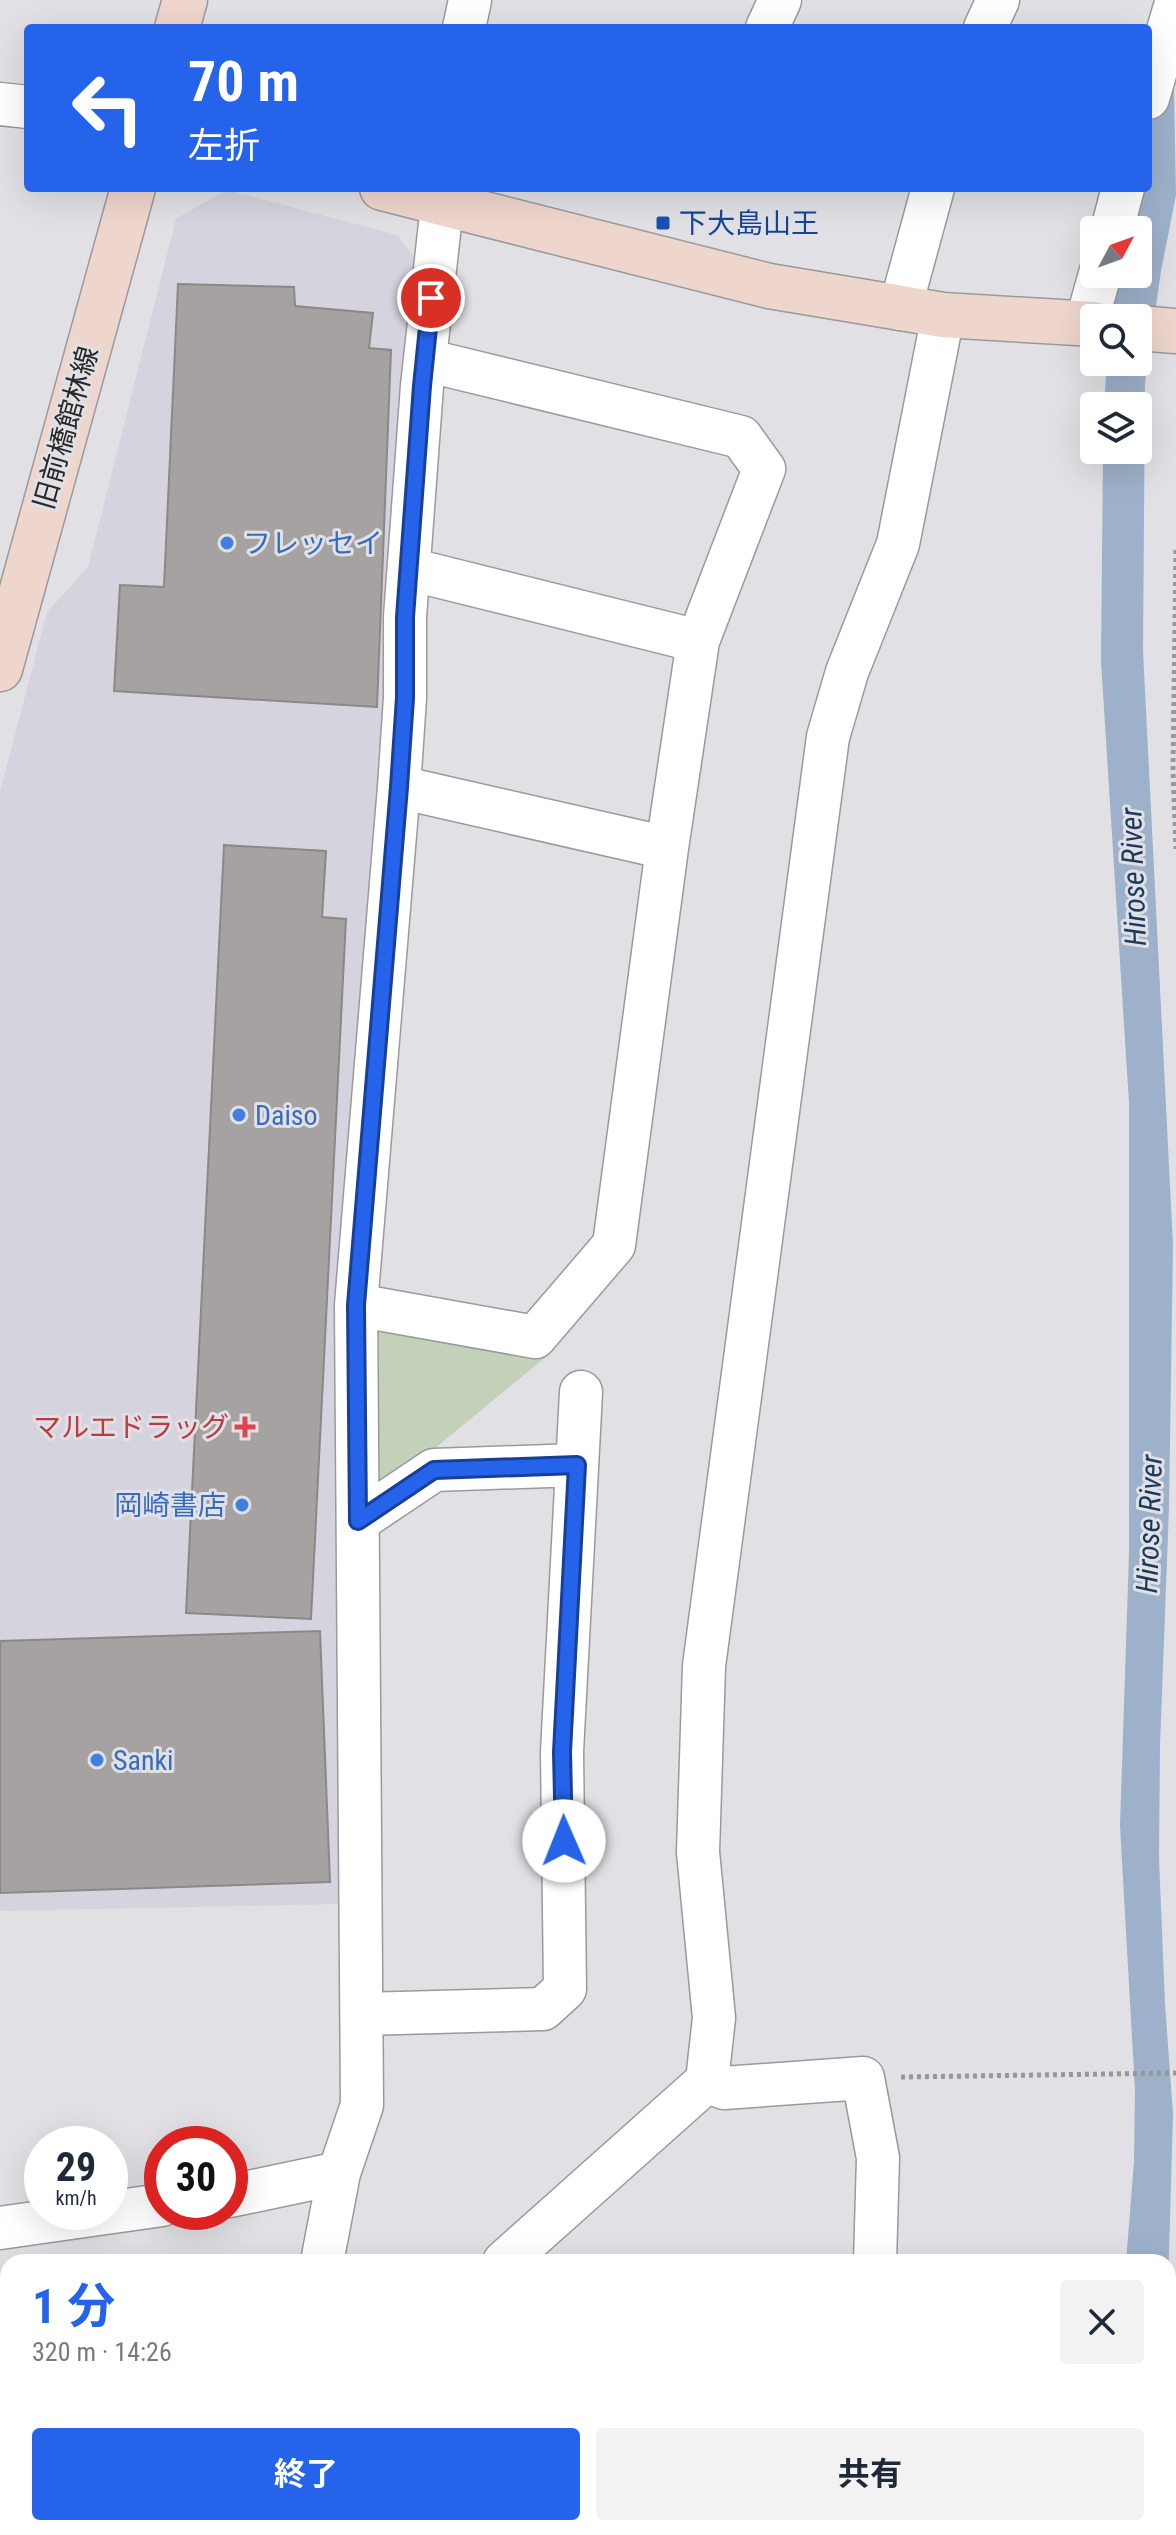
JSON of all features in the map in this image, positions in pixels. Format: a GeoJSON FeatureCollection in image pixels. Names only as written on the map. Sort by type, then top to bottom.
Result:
{"type":"FeatureCollection","features":[{"type":"Feature","properties":{"kind":"street"},"geometry":{"type":"LineString","coordinates":[[178,24],[185,0]]}},
{"type":"Feature","properties":{"kind":"street"},"geometry":{"type":"LineString","coordinates":[[465,24],[470,0]]}},
{"type":"Feature","properties":{"kind":"street"},"geometry":{"type":"LineString","coordinates":[[769,24],[780,0]]}},
{"type":"Feature","properties":{"kind":"street"},"geometry":{"type":"LineString","coordinates":[[987,24],[998,0]]}},
{"type":"Feature","properties":{"kind":"street"},"geometry":{"type":"LineString","coordinates":[[1152,84],[1176,3]]}},
{"type":"Feature","properties":{"kind":"street"},"geometry":{"type":"LineString","coordinates":[[0,104],[24,107]]}},
{"type":"Feature","properties":{"kind":"street","name":"旧前橋館林線"},"geometry":{"type":"LineString","coordinates":[[0,669],[132,192]]}},
{"type":"Feature","properties":{"kind":"street"},"geometry":{"type":"LineString","coordinates":[[412,192],[443,196],[769,286],[943,315],[1080,323]]}},
{"type":"Feature","properties":{"kind":"street"},"geometry":{"type":"LineString","coordinates":[[900,309],[932,192]]}},
{"type":"Feature","properties":{"kind":"street"},"geometry":{"type":"LineString","coordinates":[[1116,216],[1122,192]]}},
{"type":"Feature","properties":{"kind":"street"},"geometry":{"type":"LineString","coordinates":[[324,2254],[339,2173],[362,2105],[356,1305],[399,787],[405,698],[405,617],[425,360],[443,196]]}},
{"type":"Feature","properties":{"kind":"street"},"geometry":{"type":"LineString","coordinates":[[513,2254],[707,2081],[714,2018],[698,1852],[704,1666],[708,1634],[828,737],[847,672],[898,544],[943,315]]}},
{"type":"Feature","properties":{"kind":"street"},"geometry":{"type":"LineString","coordinates":[[1152,329],[1176,331]]}},
{"type":"Feature","properties":{"kind":"street"},"geometry":{"type":"LineString","coordinates":[[356,1305],[535,1337],[614,1245],[698,641],[764,469],[741,437],[425,360]]}},
{"type":"Feature","properties":{"kind":"street"},"geometry":{"type":"LineString","coordinates":[[409,569],[698,641]]}},
{"type":"Feature","properties":{"kind":"street"},"geometry":{"type":"LineString","coordinates":[[399,787],[667,848]]}},
{"type":"Feature","properties":{"kind":"street"},"geometry":{"type":"LineString","coordinates":[[362,2014],[543,2009],[565,1989],[562,1752],[581,1392]]}},
{"type":"Feature","properties":{"kind":"street"},"geometry":{"type":"LineString","coordinates":[[358,1521],[434,1470],[577,1465]]}},
{"type":"Feature","properties":{"kind":"street"},"geometry":{"type":"LineString","coordinates":[[707,2081],[724,2088],[863,2078],[878,2158],[875,2254]]}},
{"type":"Feature","properties":{"kind":"street"},"geometry":{"type":"LineString","coordinates":[[248,2192],[339,2173]]}},
{"type":"Feature","properties":{"kind":"street"},"geometry":{"type":"LineString","coordinates":[[0,2228],[144,2208]]}},
{"type":"Feature","properties":{"kind":"path"},"geometry":{"type":"LineString","coordinates":[[1176,550],[1173,770],[1176,849]]}},
{"type":"Feature","properties":{"kind":"path"},"geometry":{"type":"LineString","coordinates":[[863,2078],[1176,2073]]}},
{"type":"Feature","properties":{"kind":"shaded area"},"geometry":{"type":"Polygon","coordinates":[[[223,192],[234,192],[398,235],[416,260],[342,1904],[0,1911],[0,792],[47,612],[88,567],[176,219],[223,192]]]}},
{"type":"Feature","properties":{"kind":"green space"},"geometry":{"type":"Polygon","coordinates":[[[387,1327],[546,1357],[390,1485],[374,1476],[372,1340],[387,1327]]]}},
{"type":"Feature","properties":{"kind":"water"},"geometry":{"type":"Polygon","coordinates":[[[1174,89],[1176,195],[1152,333],[1152,304],[1115,304],[1116,288],[1152,288],[1152,216],[1130,216],[1136,192],[1152,192],[1154,112],[1174,89]]]}},
{"type":"Feature","properties":{"kind":"water"},"geometry":{"type":"Polygon","coordinates":[[[1106,376],[1146,376],[1145,392],[1105,392],[1106,376]]]}},
{"type":"Feature","properties":{"kind":"water","name":"Hirose River"},"geometry":{"type":"Polygon","coordinates":[[[1103,464],[1144,464],[1143,651],[1173,1245],[1159,1858],[1173,2114],[1169,2254],[1127,2254],[1134,2162],[1135,2090],[1120,1826],[1129,1553],[1129,1103],[1101,661],[1103,464]]]}},
{"type":"Feature","properties":{"kind":"building"},"geometry":{"type":"Polygon","coordinates":[[[178,284],[294,287],[295,306],[373,313],[369,348],[391,350],[377,707],[114,691],[120,585],[164,587],[178,284]]]}},
{"type":"Feature","properties":{"kind":"building"},"geometry":{"type":"Polygon","coordinates":[[[224,845],[326,851],[322,917],[346,919],[311,1619],[186,1613],[224,845]]]}},
{"type":"Feature","properties":{"kind":"building"},"geometry":{"type":"Polygon","coordinates":[[[320,1631],[330,1882],[0,1893],[0,1641],[320,1631]]]}},
{"type":"Feature","properties":{"kind":"place","name":"下大島山王"},"geometry":{"type":"Point","coordinates":[663,223]}},
{"type":"Feature","properties":{"kind":"place","name":"フレッセイ"},"geometry":{"type":"Point","coordinates":[227,543]}},
{"type":"Feature","properties":{"kind":"place","name":"Daiso"},"geometry":{"type":"Point","coordinates":[239,1115]}},
{"type":"Feature","properties":{"kind":"place","name":"マルエドラッグ"},"geometry":{"type":"Point","coordinates":[245,1427]}},
{"type":"Feature","properties":{"kind":"place","name":"岡崎書店"},"geometry":{"type":"Point","coordinates":[242,1505]}},
{"type":"Feature","properties":{"kind":"place","name":"Sanki"},"geometry":{"type":"Point","coordinates":[97,1760]}},
{"type":"Feature","properties":{"kind":"route"},"geometry":{"type":"LineString","coordinates":[[431,298],[405,617],[405,698],[399,787],[356,1305],[358,1521],[434,1470],[577,1465],[562,1752],[564,1841]]}}]}
